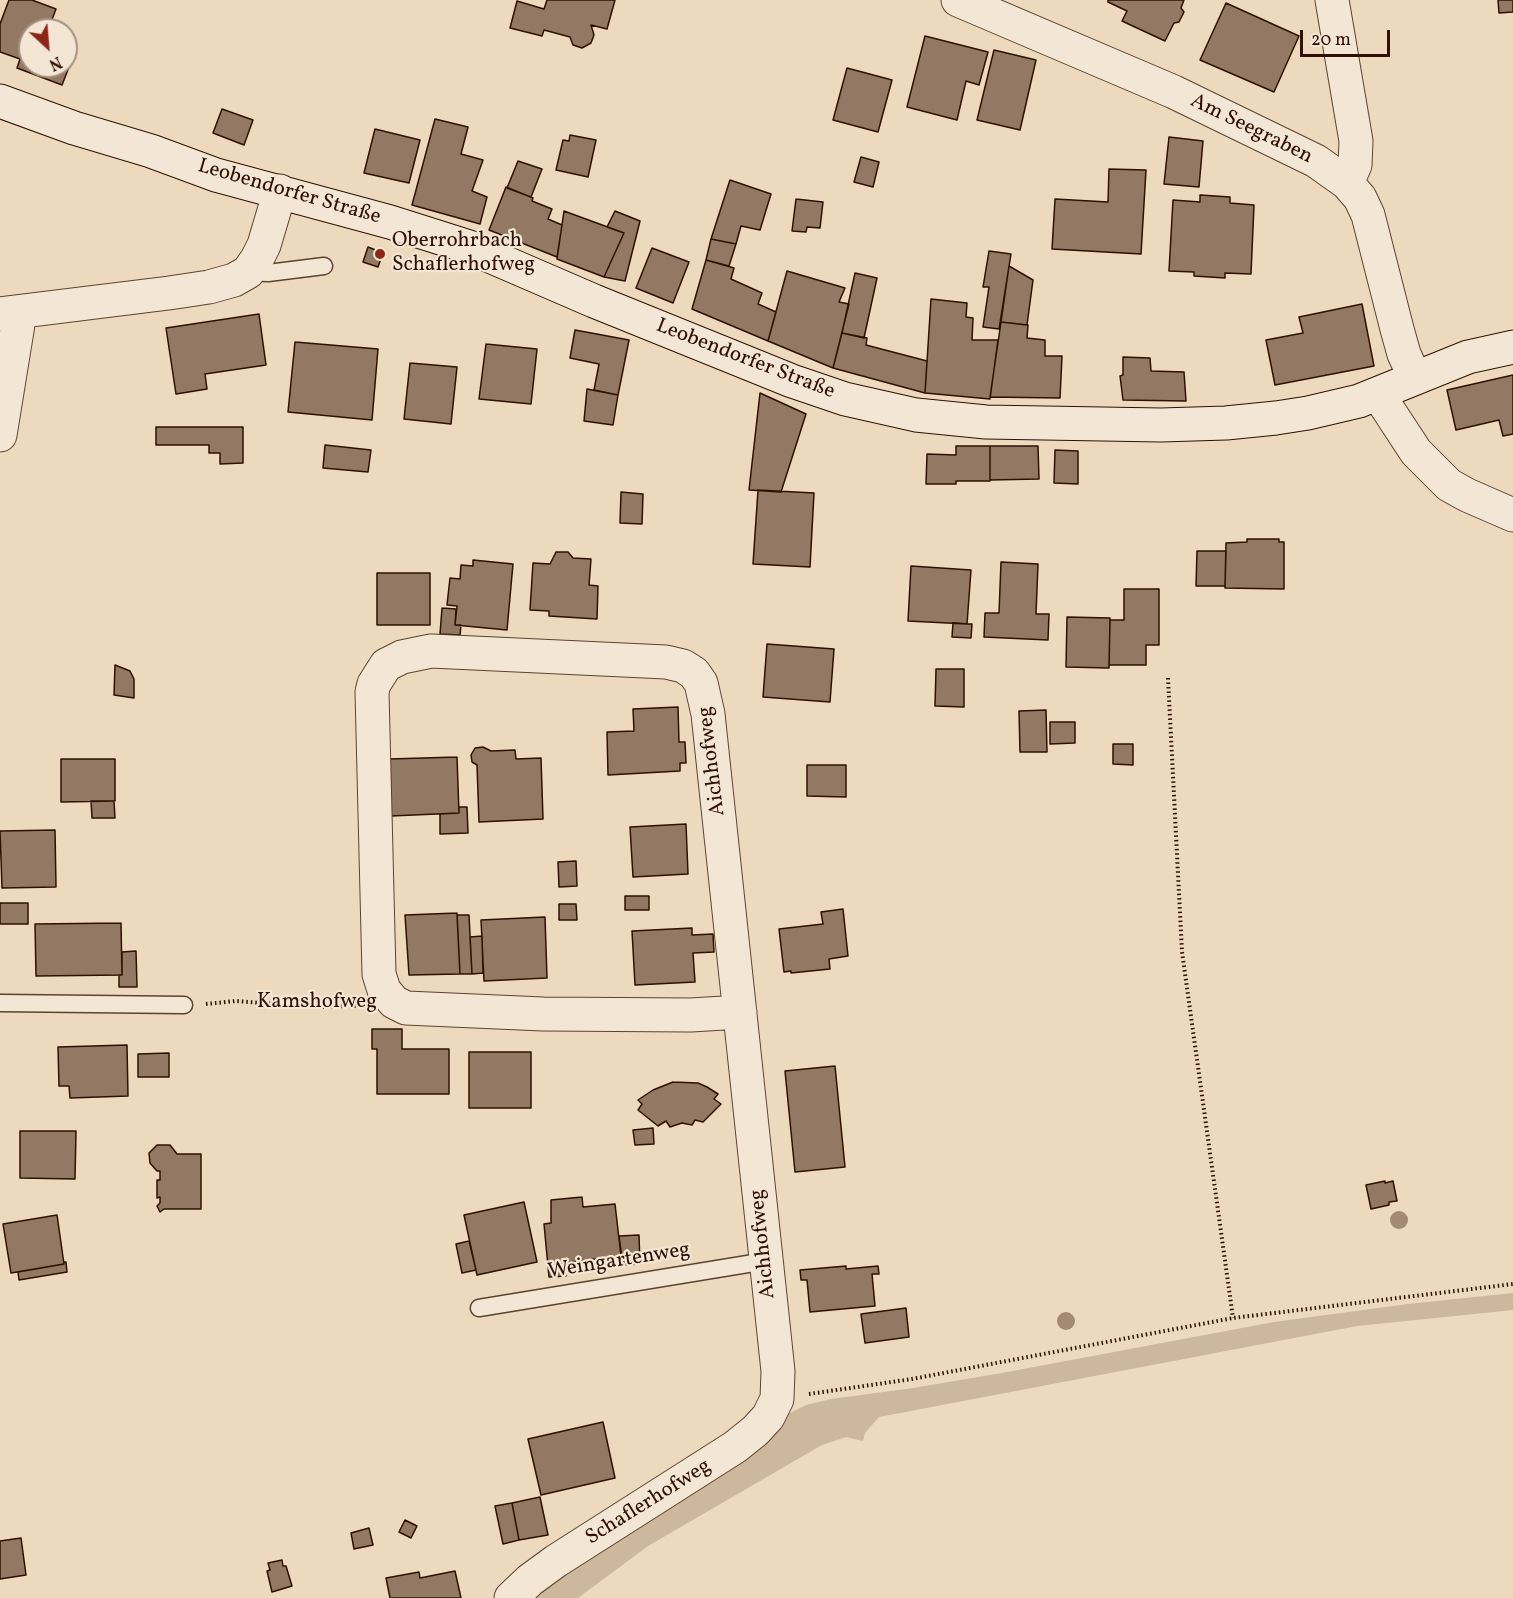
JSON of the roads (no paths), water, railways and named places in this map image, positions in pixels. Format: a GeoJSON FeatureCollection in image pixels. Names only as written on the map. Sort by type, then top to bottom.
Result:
{"type":"FeatureCollection","features":[{"type":"Feature","properties":{"kind":"street","name":"Am Seegraben"},"geometry":{"type":"LineString","coordinates":[[958,0],[1174,92],[1316,161],[1347,183],[1360,198],[1368,215],[1397,330],[1404,354],[1415,378]]}},
{"type":"Feature","properties":{"kind":"street"},"geometry":{"type":"LineString","coordinates":[[1332,0],[1356,141],[1355,165],[1347,183]]}},
{"type":"Feature","properties":{"kind":"street","name":"Leobendorfer Straße"},"geometry":{"type":"LineString","coordinates":[[0,101],[216,175],[390,222],[469,247],[594,301],[792,381],[845,399],[916,416],[986,422],[1199,424],[1251,421],[1308,413],[1378,394],[1468,357],[1513,346]]}},
{"type":"Feature","properties":{"kind":"street"},"geometry":{"type":"LineString","coordinates":[[0,435],[10,313],[209,287],[234,280],[248,272],[264,245],[280,191]]}},
{"type":"Feature","properties":{"kind":"street"},"geometry":{"type":"LineString","coordinates":[[1378,394],[1416,452],[1449,485],[1513,515]]}},
{"type":"Feature","properties":{"kind":"street","name":"Aichhofweg"},"geometry":{"type":"LineString","coordinates":[[393,1002],[384,990],[379,974],[372,692],[374,684],[386,665],[402,657],[431,651],[666,662],[683,666],[694,674],[701,683],[708,714],[778,1371],[777,1399]]}},
{"type":"Feature","properties":{"kind":"street","name":"Kamshofweg"},"geometry":{"type":"LineString","coordinates":[[393,1002],[406,1008],[543,1014],[692,1015],[740,1012]]}},
{"type":"Feature","properties":{"kind":"street","name":"Schaflerhofweg"},"geometry":{"type":"LineString","coordinates":[[511,1598],[530,1580],[556,1561],[735,1447],[768,1417],[777,1399]]}},
{"type":"Feature","properties":{"kind":"lane"},"geometry":{"type":"LineString","coordinates":[[248,272],[268,273],[324,266]]}},
{"type":"Feature","properties":{"kind":"lane"},"geometry":{"type":"LineString","coordinates":[[0,1004],[184,1005]]}},
{"type":"Feature","properties":{"kind":"lane","name":"Weingartenweg"},"geometry":{"type":"LineString","coordinates":[[479,1308],[766,1261]]}},
{"type":"Feature","properties":{"kind":"place","name":"Oberrohrbach Schaflerhofweg"},"geometry":{"type":"Point","coordinates":[380,254]}}]}
